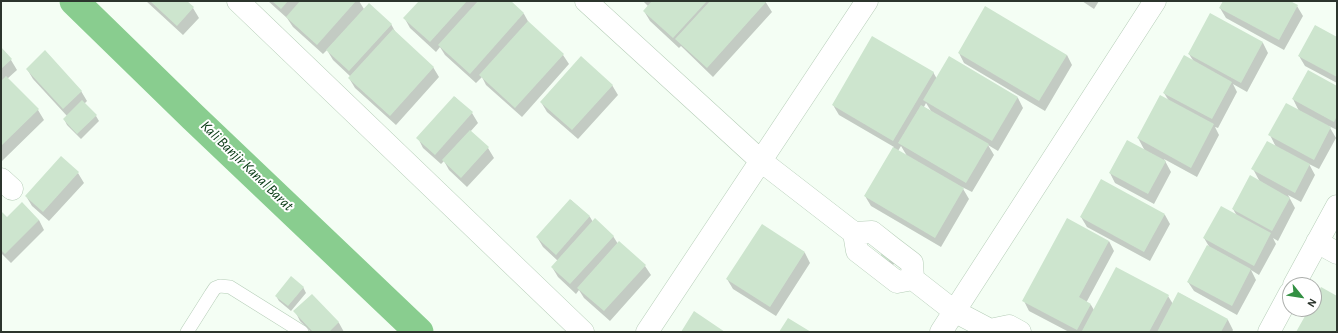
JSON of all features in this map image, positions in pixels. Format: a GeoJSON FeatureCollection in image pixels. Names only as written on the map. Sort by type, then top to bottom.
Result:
{"type":"FeatureCollection","features":[{"type":"Feature","properties":{"kind":"street"},"geometry":{"type":"LineString","coordinates":[[238,1],[583,332]]}},
{"type":"Feature","properties":{"kind":"street"},"geometry":{"type":"LineString","coordinates":[[586,1],[761,161],[854,234],[872,232],[912,263],[913,279],[954,311],[990,331],[1009,326],[1020,332]]}},
{"type":"Feature","properties":{"kind":"street"},"geometry":{"type":"LineString","coordinates":[[646,332],[867,1]]}},
{"type":"Feature","properties":{"kind":"street"},"geometry":{"type":"LineString","coordinates":[[941,332],[1155,1]]}},
{"type":"Feature","properties":{"kind":"street"},"geometry":{"type":"LineString","coordinates":[[1298,277],[1337,206]]}},
{"type":"Feature","properties":{"kind":"street"},"geometry":{"type":"LineString","coordinates":[[1318,242],[1337,253]]}},
{"type":"Feature","properties":{"kind":"street"},"geometry":{"type":"LineString","coordinates":[[1269,332],[1282,308]]}},
{"type":"Feature","properties":{"kind":"lane"},"geometry":{"type":"LineString","coordinates":[[187,332],[215,288],[220,286],[230,287],[302,332]]}},
{"type":"Feature","properties":{"kind":"building"},"geometry":{"type":"Polygon","coordinates":[[[150,1],[187,1],[194,7],[177,26],[150,1]]]}},
{"type":"Feature","properties":{"kind":"building"},"geometry":{"type":"Polygon","coordinates":[[[272,1],[288,1],[281,9],[272,1]]]}},
{"type":"Feature","properties":{"kind":"building"},"geometry":{"type":"Polygon","coordinates":[[[300,1],[356,1],[317,45],[286,17],[300,1]]]}},
{"type":"Feature","properties":{"kind":"building"},"geometry":{"type":"Polygon","coordinates":[[[419,1],[467,1],[430,42],[403,18],[419,1]]]}},
{"type":"Feature","properties":{"kind":"building"},"geometry":{"type":"Polygon","coordinates":[[[478,1],[511,1],[524,13],[470,74],[438,45],[478,1]]]}},
{"type":"Feature","properties":{"kind":"building"},"geometry":{"type":"Polygon","coordinates":[[[652,1],[707,1],[673,38],[643,11],[652,1]]]}},
{"type":"Feature","properties":{"kind":"building"},"geometry":{"type":"Polygon","coordinates":[[[710,1],[767,1],[707,68],[675,39],[710,1]]]}},
{"type":"Feature","properties":{"kind":"building"},"geometry":{"type":"Polygon","coordinates":[[[1223,1],[1290,1],[1298,5],[1279,40],[1219,8],[1223,1]]]}},
{"type":"Feature","properties":{"kind":"building"},"geometry":{"type":"Polygon","coordinates":[[[369,3],[392,24],[349,71],[326,50],[369,3]]]}},
{"type":"Feature","properties":{"kind":"building"},"geometry":{"type":"Polygon","coordinates":[[[985,6],[1067,55],[1039,101],[958,53],[985,6]]]}},
{"type":"Feature","properties":{"kind":"building"},"geometry":{"type":"Polygon","coordinates":[[[1210,13],[1263,42],[1241,83],[1188,54],[1210,13]]]}},
{"type":"Feature","properties":{"kind":"building"},"geometry":{"type":"Polygon","coordinates":[[[528,21],[564,54],[515,108],[479,75],[528,21]]]}},
{"type":"Feature","properties":{"kind":"building"},"geometry":{"type":"Polygon","coordinates":[[[1315,25],[1337,37],[1337,77],[1298,56],[1315,25]]]}},
{"type":"Feature","properties":{"kind":"building"},"geometry":{"type":"Polygon","coordinates":[[[393,29],[434,67],[390,116],[348,78],[393,29]]]}},
{"type":"Feature","properties":{"kind":"building"},"geometry":{"type":"Polygon","coordinates":[[[872,36],[934,72],[893,141],[832,105],[872,36]]]}},
{"type":"Feature","properties":{"kind":"building"},"geometry":{"type":"Polygon","coordinates":[[[1,47],[12,59],[1,69],[1,47]]]}},
{"type":"Feature","properties":{"kind":"building"},"geometry":{"type":"Polygon","coordinates":[[[45,50],[82,91],[63,109],[26,69],[45,50]]]}},
{"type":"Feature","properties":{"kind":"building"},"geometry":{"type":"Polygon","coordinates":[[[1184,55],[1232,82],[1212,119],[1163,93],[1184,55]]]}},
{"type":"Feature","properties":{"kind":"building"},"geometry":{"type":"Polygon","coordinates":[[[581,56],[613,85],[572,130],[540,102],[581,56]]]}},
{"type":"Feature","properties":{"kind":"building"},"geometry":{"type":"Polygon","coordinates":[[[949,56],[1018,97],[992,141],[923,100],[949,56]]]}},
{"type":"Feature","properties":{"kind":"building"},"geometry":{"type":"Polygon","coordinates":[[[1308,70],[1337,86],[1337,116],[1334,122],[1292,99],[1308,70]]]}},
{"type":"Feature","properties":{"kind":"building"},"geometry":{"type":"Polygon","coordinates":[[[6,76],[39,109],[1,146],[1,81],[6,76]]]}},
{"type":"Feature","properties":{"kind":"building"},"geometry":{"type":"Polygon","coordinates":[[[1160,95],[1214,124],[1191,168],[1137,138],[1160,95]]]}},
{"type":"Feature","properties":{"kind":"building"},"geometry":{"type":"Polygon","coordinates":[[[454,96],[473,112],[435,155],[416,138],[454,96]]]}},
{"type":"Feature","properties":{"kind":"building"},"geometry":{"type":"Polygon","coordinates":[[[82,100],[97,115],[77,134],[63,119],[82,100]]]}},
{"type":"Feature","properties":{"kind":"building"},"geometry":{"type":"Polygon","coordinates":[[[1286,103],[1331,127],[1314,160],[1268,135],[1286,103]]]}},
{"type":"Feature","properties":{"kind":"building"},"geometry":{"type":"Polygon","coordinates":[[[921,105],[989,144],[966,183],[898,143],[921,105]]]}},
{"type":"Feature","properties":{"kind":"building"},"geometry":{"type":"Polygon","coordinates":[[[470,130],[489,147],[461,178],[442,160],[470,130]]]}},
{"type":"Feature","properties":{"kind":"building"},"geometry":{"type":"Polygon","coordinates":[[[1127,140],[1166,161],[1148,194],[1109,173],[1127,140]]]}},
{"type":"Feature","properties":{"kind":"building"},"geometry":{"type":"Polygon","coordinates":[[[1267,141],[1310,164],[1295,193],[1251,169],[1267,141]]]}},
{"type":"Feature","properties":{"kind":"building"},"geometry":{"type":"Polygon","coordinates":[[[893,147],[964,188],[935,238],[864,196],[893,147]]]}},
{"type":"Feature","properties":{"kind":"building"},"geometry":{"type":"Polygon","coordinates":[[[61,156],[79,172],[43,212],[25,196],[61,156]]]}},
{"type":"Feature","properties":{"kind":"building"},"geometry":{"type":"Polygon","coordinates":[[[1250,175],[1290,198],[1272,231],[1232,209],[1250,175]]]}},
{"type":"Feature","properties":{"kind":"building"},"geometry":{"type":"Polygon","coordinates":[[[1101,179],[1165,214],[1144,252],[1080,217],[1101,179]]]}},
{"type":"Feature","properties":{"kind":"building"},"geometry":{"type":"Polygon","coordinates":[[[570,199],[590,216],[556,255],[536,237],[570,199]]]}},
{"type":"Feature","properties":{"kind":"building"},"geometry":{"type":"Polygon","coordinates":[[[22,202],[39,220],[5,254],[1,250],[1,211],[7,217],[22,202]]]}},
{"type":"Feature","properties":{"kind":"building"},"geometry":{"type":"Polygon","coordinates":[[[1221,206],[1271,233],[1254,266],[1203,238],[1221,206]]]}},
{"type":"Feature","properties":{"kind":"building"},"geometry":{"type":"Polygon","coordinates":[[[595,218],[614,236],[570,284],[551,267],[595,218]]]}},
{"type":"Feature","properties":{"kind":"building"},"geometry":{"type":"Polygon","coordinates":[[[1067,218],[1109,241],[1079,297],[1091,304],[1077,330],[1022,301],[1067,218]]]}},
{"type":"Feature","properties":{"kind":"building"},"geometry":{"type":"Polygon","coordinates":[[[762,224],[805,252],[770,307],[726,279],[762,224]]]}},
{"type":"Feature","properties":{"kind":"building"},"geometry":{"type":"Polygon","coordinates":[[[619,241],[646,265],[604,311],[577,288],[619,241]]]}},
{"type":"Feature","properties":{"kind":"building"},"geometry":{"type":"Polygon","coordinates":[[[1207,245],[1251,269],[1232,306],[1187,282],[1207,245]]]}},
{"type":"Feature","properties":{"kind":"building"},"geometry":{"type":"Polygon","coordinates":[[[883,251],[892,256],[887,265],[878,260],[883,251]]]}},
{"type":"Feature","properties":{"kind":"building"},"geometry":{"type":"Polygon","coordinates":[[[1116,267],[1169,295],[1149,332],[1082,331],[1116,267]]]}},
{"type":"Feature","properties":{"kind":"building"},"geometry":{"type":"Polygon","coordinates":[[[291,276],[304,287],[288,306],[275,296],[291,276]]]}},
{"type":"Feature","properties":{"kind":"building"},"geometry":{"type":"Polygon","coordinates":[[[1322,288],[1337,296],[1337,332],[1296,332],[1304,317],[1322,317],[1322,288]]]}},
{"type":"Feature","properties":{"kind":"building"},"geometry":{"type":"Polygon","coordinates":[[[1178,292],[1228,319],[1221,332],[1157,332],[1178,292]]]}},
{"type":"Feature","properties":{"kind":"building"},"geometry":{"type":"Polygon","coordinates":[[[312,294],[339,322],[329,332],[313,332],[293,311],[312,294]]]}},
{"type":"Feature","properties":{"kind":"building"},"geometry":{"type":"Polygon","coordinates":[[[694,311],[725,332],[681,332],[694,311]]]}},
{"type":"Feature","properties":{"kind":"building"},"geometry":{"type":"Polygon","coordinates":[[[788,318],[811,332],[779,332],[788,318]]]}},
{"type":"Feature","properties":{"kind":"waterway","name":"Kali Banjir Kanal Barat"},"geometry":{"type":"LineString","coordinates":[[74,1],[193,117],[419,332]]}}]}
